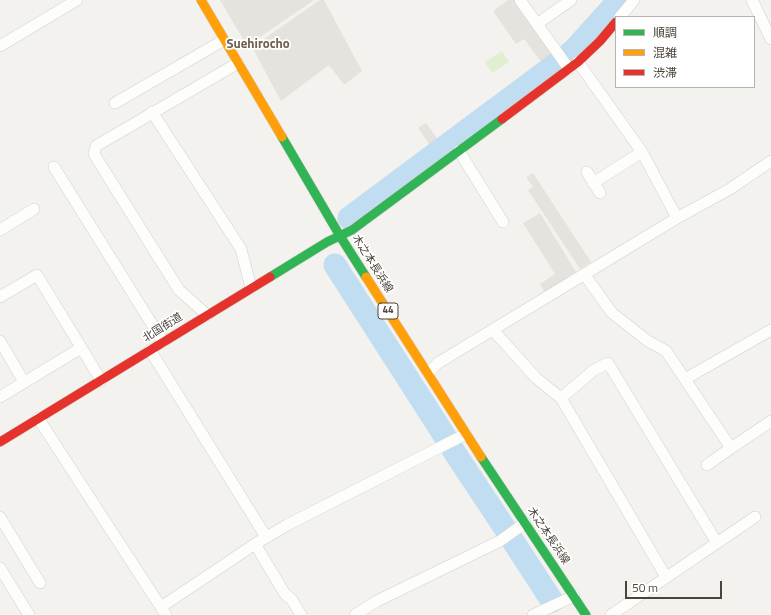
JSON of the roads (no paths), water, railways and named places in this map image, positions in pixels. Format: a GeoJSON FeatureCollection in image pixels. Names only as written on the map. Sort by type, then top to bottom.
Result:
{"type":"FeatureCollection","features":[{"type":"Feature","properties":{"kind":"street"},"geometry":{"type":"LineString","coordinates":[[0,46],[63,4],[77,0]]}},
{"type":"Feature","properties":{"kind":"street","name":"木之本長浜線"},"geometry":{"type":"LineString","coordinates":[[201,0],[340,236],[466,434],[586,615]]}},
{"type":"Feature","properties":{"kind":"street"},"geometry":{"type":"LineString","coordinates":[[520,0],[567,67]]}},
{"type":"Feature","properties":{"kind":"street"},"geometry":{"type":"LineString","coordinates":[[537,24],[571,0]]}},
{"type":"Feature","properties":{"kind":"street"},"geometry":{"type":"LineString","coordinates":[[621,16],[634,0]]}},
{"type":"Feature","properties":{"kind":"street"},"geometry":{"type":"LineString","coordinates":[[752,0],[771,39]]}},
{"type":"Feature","properties":{"kind":"street","name":"北国街道"},"geometry":{"type":"LineString","coordinates":[[0,442],[327,242],[352,230],[459,151],[567,67],[578,62],[600,42],[615,23]]}},
{"type":"Feature","properties":{"kind":"street"},"geometry":{"type":"LineString","coordinates":[[115,102],[224,40]]}},
{"type":"Feature","properties":{"kind":"street"},"geometry":{"type":"LineString","coordinates":[[578,62],[642,152],[677,218]]}},
{"type":"Feature","properties":{"kind":"street"},"geometry":{"type":"LineString","coordinates":[[207,315],[179,290],[94,154],[96,146],[238,63]]}},
{"type":"Feature","properties":{"kind":"street"},"geometry":{"type":"LineString","coordinates":[[152,112],[241,249],[251,288]]}},
{"type":"Feature","properties":{"kind":"street"},"geometry":{"type":"LineString","coordinates":[[459,151],[503,222]]}},
{"type":"Feature","properties":{"kind":"street"},"geometry":{"type":"LineString","coordinates":[[593,183],[642,152]]}},
{"type":"Feature","properties":{"kind":"street"},"geometry":{"type":"LineString","coordinates":[[428,374],[438,363],[677,218],[730,189],[771,161]]}},
{"type":"Feature","properties":{"kind":"street"},"geometry":{"type":"LineString","coordinates":[[54,167],[163,342]]}},
{"type":"Feature","properties":{"kind":"street"},"geometry":{"type":"LineString","coordinates":[[587,172],[600,193]]}},
{"type":"Feature","properties":{"kind":"street"},"geometry":{"type":"LineString","coordinates":[[0,230],[34,209]]}},
{"type":"Feature","properties":{"kind":"street"},"geometry":{"type":"LineString","coordinates":[[584,274],[612,313],[648,341],[666,351],[732,448]]}},
{"type":"Feature","properties":{"kind":"street"},"geometry":{"type":"LineString","coordinates":[[0,296],[37,275],[101,380]]}},
{"type":"Feature","properties":{"kind":"street"},"geometry":{"type":"LineString","coordinates":[[493,330],[536,378],[562,398],[666,577]]}},
{"type":"Feature","properties":{"kind":"street"},"geometry":{"type":"LineString","coordinates":[[685,379],[771,330]]}},
{"type":"Feature","properties":{"kind":"street"},"geometry":{"type":"LineString","coordinates":[[0,341],[24,382]]}},
{"type":"Feature","properties":{"kind":"street"},"geometry":{"type":"LineString","coordinates":[[0,397],[81,348]]}},
{"type":"Feature","properties":{"kind":"street"},"geometry":{"type":"LineString","coordinates":[[150,350],[266,537]]}},
{"type":"Feature","properties":{"kind":"street"},"geometry":{"type":"LineString","coordinates":[[562,398],[594,370],[608,363],[717,542]]}},
{"type":"Feature","properties":{"kind":"street"},"geometry":{"type":"LineString","coordinates":[[38,418],[163,611],[266,537],[466,434]]}},
{"type":"Feature","properties":{"kind":"street"},"geometry":{"type":"LineString","coordinates":[[707,465],[771,421]]}},
{"type":"Feature","properties":{"kind":"street"},"geometry":{"type":"LineString","coordinates":[[611,615],[755,516]]}},
{"type":"Feature","properties":{"kind":"street"},"geometry":{"type":"LineString","coordinates":[[0,517],[40,583]]}},
{"type":"Feature","properties":{"kind":"street"},"geometry":{"type":"LineString","coordinates":[[355,615],[377,601],[500,541],[525,523]]}},
{"type":"Feature","properties":{"kind":"street"},"geometry":{"type":"LineString","coordinates":[[255,544],[285,594],[292,600],[301,615]]}},
{"type":"Feature","properties":{"kind":"street"},"geometry":{"type":"LineString","coordinates":[[0,568],[29,615]]}},
{"type":"Feature","properties":{"kind":"street"},"geometry":{"type":"LineString","coordinates":[[533,615],[574,596]]}},
{"type":"Feature","properties":{"kind":"waterway"},"geometry":{"type":"LineString","coordinates":[[349,218],[573,51],[619,0]]}},
{"type":"Feature","properties":{"kind":"waterway"},"geometry":{"type":"LineString","coordinates":[[335,265],[446,438]]}},
{"type":"Feature","properties":{"kind":"waterway"},"geometry":{"type":"LineString","coordinates":[[453,450],[506,530]]}},
{"type":"Feature","properties":{"kind":"waterway"},"geometry":{"type":"LineString","coordinates":[[513,541],[552,601]]}},
{"type":"Feature","properties":{"kind":"district","name":"Suehirocho"},"geometry":{"type":"Point","coordinates":[258,45]}}]}
